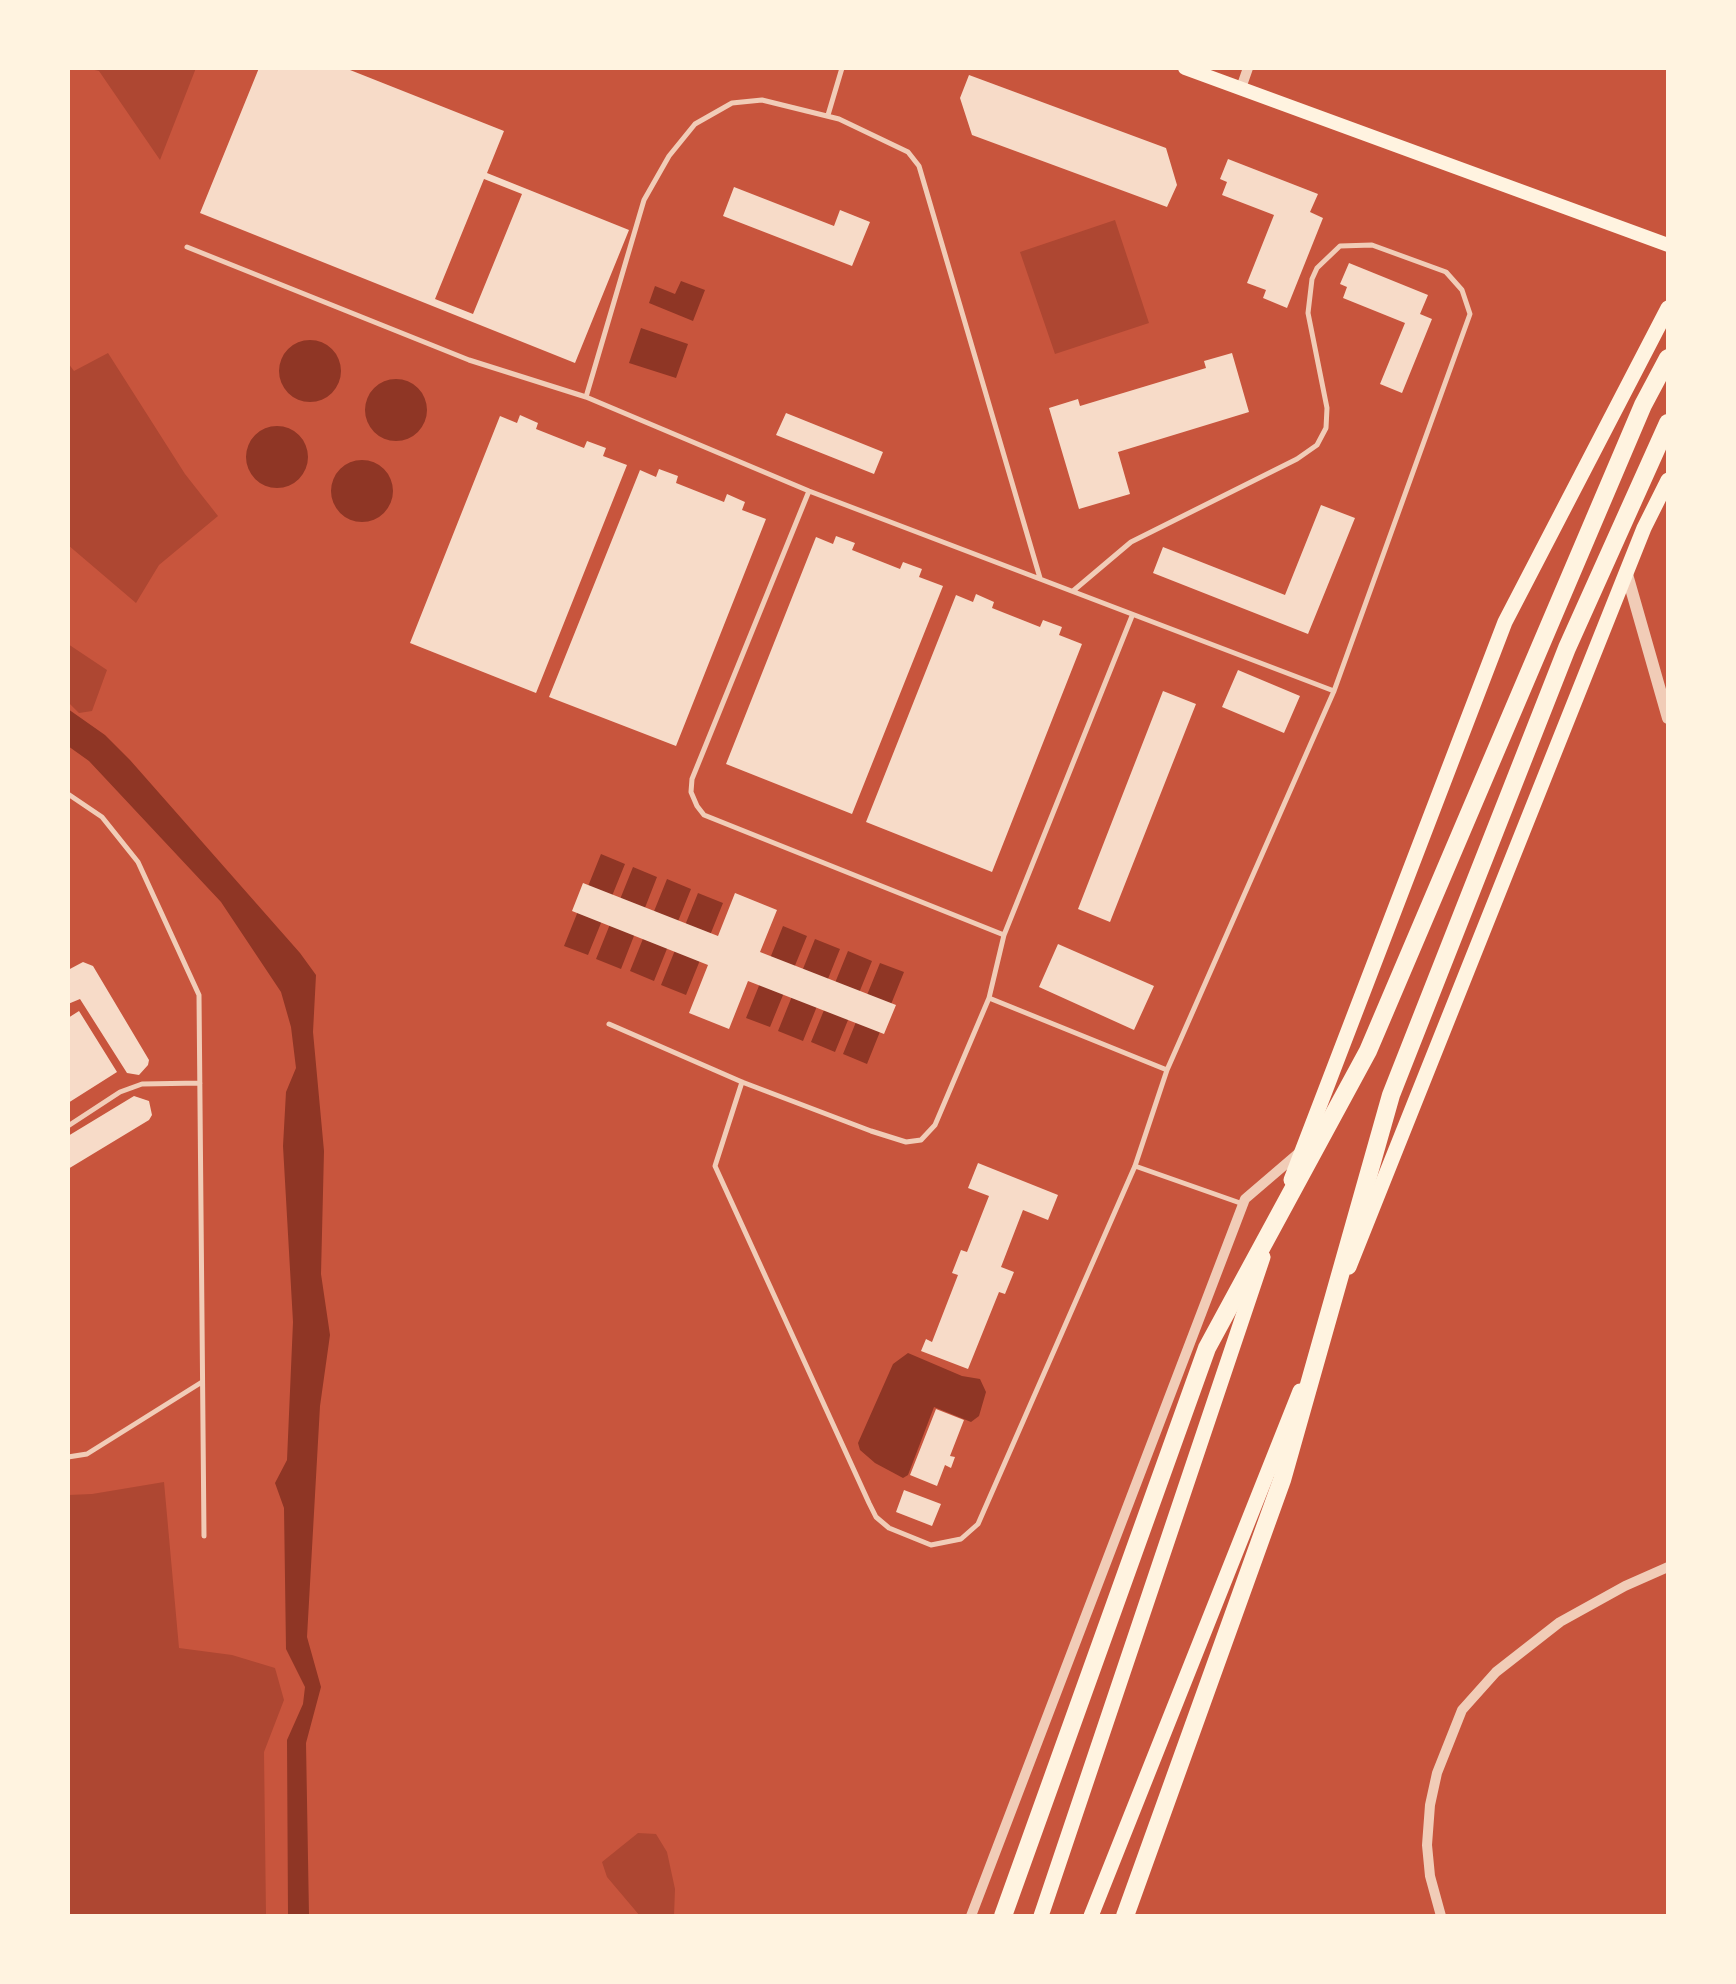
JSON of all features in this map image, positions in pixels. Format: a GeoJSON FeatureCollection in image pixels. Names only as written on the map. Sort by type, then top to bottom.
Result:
{"type":"FeatureCollection","features":[{"type":"Feature","properties":{"kind":"highway"},"geometry":{"type":"LineString","coordinates":[[1003,1916],[1207,1348],[1368,1051],[1643,405],[1668,358]]}},
{"type":"Feature","properties":{"kind":"highway"},"geometry":{"type":"LineString","coordinates":[[1125,1916],[1282,1480],[1391,1096],[1567,648],[1668,423]]}},
{"type":"Feature","properties":{"kind":"main road"},"geometry":{"type":"LineString","coordinates":[[1185,68],[1668,245]]}},
{"type":"Feature","properties":{"kind":"main road"},"geometry":{"type":"LineString","coordinates":[[1041,1916],[1271,1234],[1505,622],[1668,308]]}},
{"type":"Feature","properties":{"kind":"main road"},"geometry":{"type":"LineString","coordinates":[[1091,1916],[1626,572],[1668,480]]}},
{"type":"Feature","properties":{"kind":"street"},"geometry":{"type":"LineString","coordinates":[[1241,88],[1248,68]]}},
{"type":"Feature","properties":{"kind":"street"},"geometry":{"type":"LineString","coordinates":[[1626,572],[1668,718]]}},
{"type":"Feature","properties":{"kind":"street"},"geometry":{"type":"LineString","coordinates":[[971,1916],[1243,1204],[1272,1173],[1302,1151]]}},
{"type":"Feature","properties":{"kind":"street"},"geometry":{"type":"LineString","coordinates":[[1442,1916],[1428,1860],[1430,1806],[1437,1772],[1462,1710],[1496,1672],[1560,1622],[1668,1566]]}},
{"type":"Feature","properties":{"kind":"lane"},"geometry":{"type":"LineString","coordinates":[[828,115],[842,68]]}},
{"type":"Feature","properties":{"kind":"lane"},"geometry":{"type":"LineString","coordinates":[[586,398],[644,200],[668,156],[695,124],[732,103],[762,100],[828,115],[908,152],[919,166],[1040,578]]}},
{"type":"Feature","properties":{"kind":"lane"},"geometry":{"type":"LineString","coordinates":[[742,1082],[714,1166],[876,1517],[889,1528],[931,1545],[961,1539],[978,1524],[1135,1166],[1167,1070],[1334,691],[1470,314],[1462,290],[1446,272],[1372,245],[1340,246],[1317,268],[1308,312],[1327,408],[1326,428],[1317,445],[1297,459],[1142,535],[1073,591]]}},
{"type":"Feature","properties":{"kind":"lane"},"geometry":{"type":"LineString","coordinates":[[187,247],[469,360],[586,398],[809,491],[1334,691]]}},
{"type":"Feature","properties":{"kind":"lane"},"geometry":{"type":"LineString","coordinates":[[809,491],[692,779],[691,792],[697,806],[704,815],[1004,935]]}},
{"type":"Feature","properties":{"kind":"lane"},"geometry":{"type":"LineString","coordinates":[[609,1024],[742,1082],[906,1142],[921,1140],[936,1125],[989,998],[1004,935],[1132,616]]}},
{"type":"Feature","properties":{"kind":"lane"},"geometry":{"type":"LineString","coordinates":[[68,794],[102,817],[138,862],[199,995],[204,1536]]}},
{"type":"Feature","properties":{"kind":"lane"},"geometry":{"type":"LineString","coordinates":[[989,998],[1167,1070]]}},
{"type":"Feature","properties":{"kind":"lane"},"geometry":{"type":"LineString","coordinates":[[68,1126],[120,1092],[142,1084],[200,1083]]}},
{"type":"Feature","properties":{"kind":"lane"},"geometry":{"type":"LineString","coordinates":[[1135,1166],[1243,1204]]}},
{"type":"Feature","properties":{"kind":"lane"},"geometry":{"type":"LineString","coordinates":[[68,1457],[87,1454],[202,1382]]}},
{"type":"Feature","properties":{"kind":"shaded area"},"geometry":{"type":"Polygon","coordinates":[[[86,68],[196,68],[160,160],[99,71],[86,68]]]}},
{"type":"Feature","properties":{"kind":"shaded area"},"geometry":{"type":"Polygon","coordinates":[[[1115,220],[1149,323],[1055,354],[1020,252],[1115,220]]]}},
{"type":"Feature","properties":{"kind":"shaded area"},"geometry":{"type":"Polygon","coordinates":[[[681,281],[705,290],[693,321],[649,303],[655,286],[675,294],[681,281]]]}},
{"type":"Feature","properties":{"kind":"shaded area"},"geometry":{"type":"Polygon","coordinates":[[[641,328],[688,344],[676,378],[629,363],[641,328]]]}},
{"type":"Feature","properties":{"kind":"shaded area"},"geometry":{"type":"Polygon","coordinates":[[[310,340],[332,349],[341,371],[332,393],[310,402],[288,393],[279,371],[288,349],[310,340]]]}},
{"type":"Feature","properties":{"kind":"shaded area"},"geometry":{"type":"Polygon","coordinates":[[[108,353],[185,474],[218,516],[159,565],[136,603],[68,545],[68,363],[74,371],[108,353]]]}},
{"type":"Feature","properties":{"kind":"shaded area"},"geometry":{"type":"Polygon","coordinates":[[[396,379],[418,388],[427,410],[418,432],[396,441],[374,432],[365,410],[374,388],[396,379]]]}},
{"type":"Feature","properties":{"kind":"shaded area"},"geometry":{"type":"Polygon","coordinates":[[[277,426],[299,435],[308,457],[299,479],[277,488],[255,479],[246,457],[255,435],[277,426]]]}},
{"type":"Feature","properties":{"kind":"shaded area"},"geometry":{"type":"Polygon","coordinates":[[[362,460],[384,469],[393,491],[384,513],[362,522],[340,513],[331,491],[340,469],[362,460]]]}},
{"type":"Feature","properties":{"kind":"shaded area"},"geometry":{"type":"Polygon","coordinates":[[[68,644],[107,670],[92,711],[79,713],[68,702],[68,644]]]}},
{"type":"Feature","properties":{"kind":"shaded area"},"geometry":{"type":"Polygon","coordinates":[[[68,709],[105,735],[130,760],[316,975],[313,1032],[324,1151],[321,1274],[330,1335],[320,1406],[307,1637],[321,1687],[306,1743],[309,1916],[288,1916],[287,1740],[303,1704],[305,1687],[286,1649],[284,1508],[275,1483],[287,1460],[293,1322],[283,1146],[286,1092],[296,1068],[291,1027],[281,992],[221,902],[89,761],[68,746],[68,709]]]}},
{"type":"Feature","properties":{"kind":"shaded area"},"geometry":{"type":"Polygon","coordinates":[[[601,854],[625,864],[588,955],[564,946],[601,854]]]}},
{"type":"Feature","properties":{"kind":"shaded area"},"geometry":{"type":"Polygon","coordinates":[[[633,867],[657,877],[621,969],[596,959],[633,867]]]}},
{"type":"Feature","properties":{"kind":"shaded area"},"geometry":{"type":"Polygon","coordinates":[[[667,879],[691,889],[654,981],[630,971],[667,879]]]}},
{"type":"Feature","properties":{"kind":"shaded area"},"geometry":{"type":"Polygon","coordinates":[[[698,893],[723,903],[686,995],[661,985],[698,893]]]}},
{"type":"Feature","properties":{"kind":"shaded area"},"geometry":{"type":"Polygon","coordinates":[[[783,926],[807,936],[770,1027],[746,1018],[783,926]]]}},
{"type":"Feature","properties":{"kind":"shaded area"},"geometry":{"type":"Polygon","coordinates":[[[815,939],[840,949],[803,1041],[778,1031],[815,939]]]}},
{"type":"Feature","properties":{"kind":"shaded area"},"geometry":{"type":"Polygon","coordinates":[[[848,951],[872,961],[835,1052],[811,1042],[848,951]]]}},
{"type":"Feature","properties":{"kind":"shaded area"},"geometry":{"type":"Polygon","coordinates":[[[880,963],[904,972],[867,1064],[843,1054],[880,963]]]}},
{"type":"Feature","properties":{"kind":"shaded area"},"geometry":{"type":"Polygon","coordinates":[[[908,1353],[962,1376],[980,1379],[986,1392],[979,1416],[971,1422],[934,1407],[908,1475],[903,1478],[875,1463],[860,1450],[858,1443],[893,1364],[908,1353]]]}},
{"type":"Feature","properties":{"kind":"shaded area"},"geometry":{"type":"Polygon","coordinates":[[[164,1482],[179,1648],[232,1655],[275,1668],[284,1700],[264,1752],[266,1916],[68,1916],[68,1495],[164,1482]]]}},
{"type":"Feature","properties":{"kind":"shaded area"},"geometry":{"type":"Polygon","coordinates":[[[638,1833],[656,1834],[667,1852],[675,1889],[674,1916],[640,1916],[607,1877],[602,1862],[638,1833]]]}},
{"type":"Feature","properties":{"kind":"building"},"geometry":{"type":"Polygon","coordinates":[[[259,68],[345,68],[504,131],[487,173],[629,230],[575,363],[200,213],[259,68]],[[484,179],[435,299],[473,314],[522,194],[484,179]]]}},
{"type":"Feature","properties":{"kind":"building"},"geometry":{"type":"Polygon","coordinates":[[[969,75],[1166,148],[1177,185],[1167,207],[972,135],[960,98],[969,75]]]}},
{"type":"Feature","properties":{"kind":"building"},"geometry":{"type":"Polygon","coordinates":[[[1228,159],[1318,194],[1310,212],[1323,218],[1287,308],[1263,298],[1266,290],[1247,283],[1274,215],[1222,195],[1227,182],[1220,179],[1228,159]]]}},
{"type":"Feature","properties":{"kind":"building"},"geometry":{"type":"Polygon","coordinates":[[[734,187],[834,226],[840,210],[870,222],[852,266],[723,216],[734,187]]]}},
{"type":"Feature","properties":{"kind":"building"},"geometry":{"type":"Polygon","coordinates":[[[1349,263],[1428,295],[1420,314],[1432,319],[1402,393],[1380,384],[1405,323],[1343,298],[1347,287],[1340,284],[1349,263]]]}},
{"type":"Feature","properties":{"kind":"building"},"geometry":{"type":"Polygon","coordinates":[[[1232,353],[1249,412],[1118,452],[1130,494],[1079,509],[1049,408],[1078,399],[1080,406],[1206,368],[1204,361],[1232,353]]]}},
{"type":"Feature","properties":{"kind":"building"},"geometry":{"type":"Polygon","coordinates":[[[786,413],[883,452],[874,474],[776,435],[786,413]]]}},
{"type":"Feature","properties":{"kind":"building"},"geometry":{"type":"Polygon","coordinates":[[[520,415],[538,423],[536,429],[584,448],[587,441],[606,448],[603,456],[627,465],[536,693],[410,643],[500,416],[517,423],[520,415]]]}},
{"type":"Feature","properties":{"kind":"building"},"geometry":{"type":"Polygon","coordinates":[[[659,469],[678,476],[676,483],[724,502],[727,494],[745,502],[742,510],[766,519],[676,746],[549,697],[640,470],[656,477],[659,469]]]}},
{"type":"Feature","properties":{"kind":"building"},"geometry":{"type":"Polygon","coordinates":[[[1321,505],[1355,518],[1308,634],[1153,573],[1163,547],[1285,595],[1321,505]]]}},
{"type":"Feature","properties":{"kind":"building"},"geometry":{"type":"Polygon","coordinates":[[[836,536],[855,543],[852,550],[900,569],[903,562],[922,569],[919,577],[943,586],[852,814],[726,764],[816,537],[833,544],[836,536]]]}},
{"type":"Feature","properties":{"kind":"building"},"geometry":{"type":"Polygon","coordinates":[[[976,594],[994,602],[992,608],[1040,627],[1043,620],[1062,627],[1059,635],[1082,644],[992,872],[866,822],[956,595],[973,602],[976,594]]]}},
{"type":"Feature","properties":{"kind":"building"},"geometry":{"type":"Polygon","coordinates":[[[1238,670],[1300,696],[1284,733],[1222,707],[1238,670]]]}},
{"type":"Feature","properties":{"kind":"building"},"geometry":{"type":"Polygon","coordinates":[[[1163,691],[1196,704],[1110,922],[1078,909],[1163,691]]]}},
{"type":"Feature","properties":{"kind":"building"},"geometry":{"type":"Polygon","coordinates":[[[583,883],[718,936],[735,893],[777,910],[760,952],[896,1005],[884,1034],[748,981],[729,1029],[689,1013],[708,965],[572,911],[583,883]]]}},
{"type":"Feature","properties":{"kind":"building"},"geometry":{"type":"Polygon","coordinates":[[[1058,944],[1154,986],[1134,1030],[1039,987],[1058,944]]]}},
{"type":"Feature","properties":{"kind":"building"},"geometry":{"type":"Polygon","coordinates":[[[83,962],[93,966],[149,1060],[139,1075],[127,1073],[80,999],[68,1004],[68,970],[83,962]]]}},
{"type":"Feature","properties":{"kind":"building"},"geometry":{"type":"Polygon","coordinates":[[[79,1011],[117,1072],[68,1103],[68,1018],[79,1011]]]}},
{"type":"Feature","properties":{"kind":"building"},"geometry":{"type":"Polygon","coordinates":[[[134,1096],[149,1101],[149,1120],[68,1169],[68,1136],[134,1096]]]}},
{"type":"Feature","properties":{"kind":"building"},"geometry":{"type":"Polygon","coordinates":[[[978,1163],[1058,1195],[1048,1220],[1023,1210],[1001,1267],[1014,1272],[1005,1294],[999,1292],[968,1369],[921,1351],[926,1339],[932,1342],[958,1275],[952,1273],[961,1250],[967,1252],[989,1196],[968,1188],[978,1163]]]}},
{"type":"Feature","properties":{"kind":"building"},"geometry":{"type":"Polygon","coordinates":[[[936,1409],[964,1420],[950,1456],[955,1457],[951,1468],[945,1465],[937,1486],[910,1475],[936,1409]]]}},
{"type":"Feature","properties":{"kind":"building"},"geometry":{"type":"Polygon","coordinates":[[[904,1490],[941,1504],[932,1526],[896,1512],[904,1490]]]}}]}
